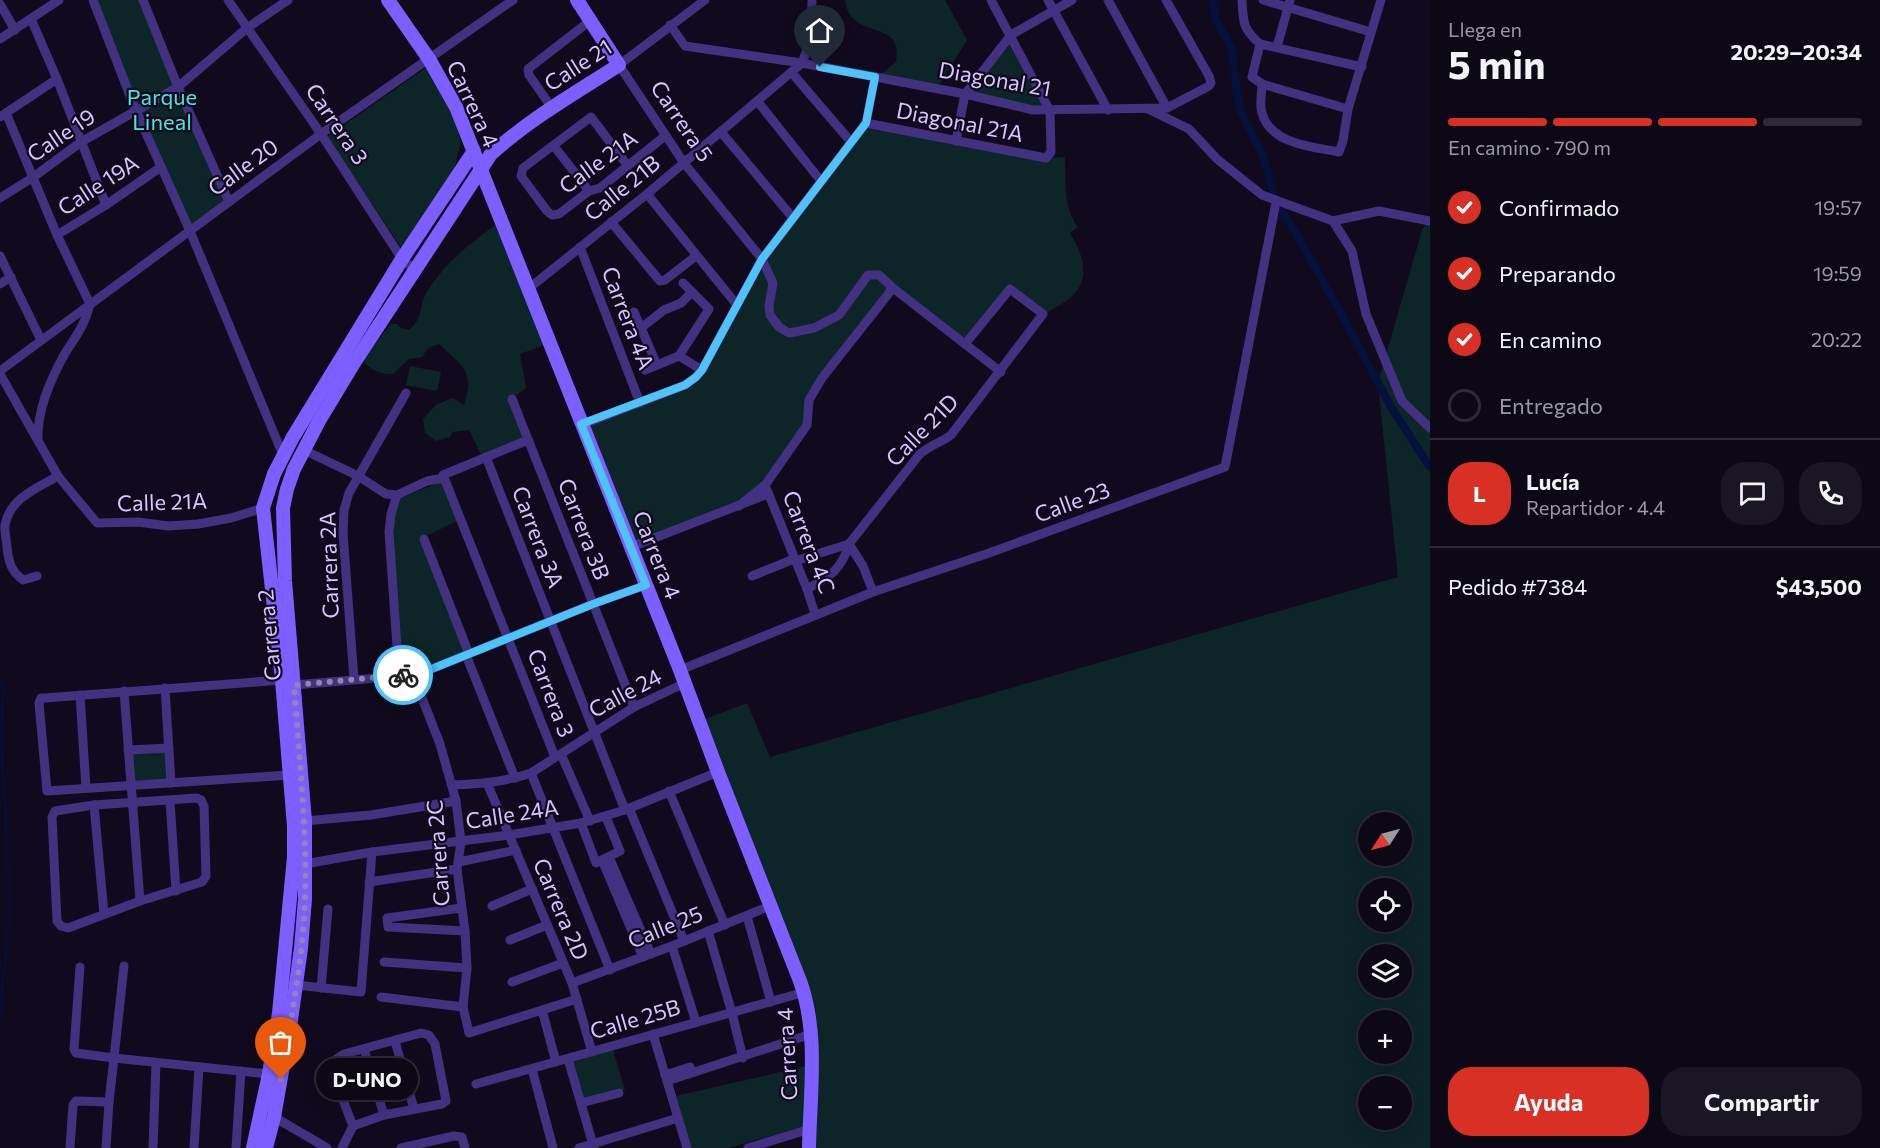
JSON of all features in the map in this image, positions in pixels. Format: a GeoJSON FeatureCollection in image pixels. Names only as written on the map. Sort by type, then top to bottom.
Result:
{"type":"FeatureCollection","features":[{"type":"Feature","properties":{"kind":"main road","name":"Carrera 4"},"geometry":{"type":"LineString","coordinates":[[388,0],[429,59],[456,107],[686,683],[718,772],[805,992],[811,1034],[809,1148]]}},
{"type":"Feature","properties":{"kind":"main road","name":"Carrera 5"},"geometry":{"type":"LineString","coordinates":[[576,0],[619,64]]}},
{"type":"Feature","properties":{"kind":"main road","name":"Calle 21"},"geometry":{"type":"LineString","coordinates":[[479,169],[507,139],[619,64]]}},
{"type":"Feature","properties":{"kind":"main road","name":"Carrera 2"},"geometry":{"type":"LineString","coordinates":[[253,1148],[266,1129],[296,985],[303,918],[305,864],[305,821],[263,508],[283,455],[402,259],[474,151]]}},
{"type":"Feature","properties":{"kind":"main road","name":"Carrera 2"},"geometry":{"type":"LineString","coordinates":[[266,1129],[269,1074],[279,1013],[294,874],[283,508],[294,469],[354,363],[479,169]]}},
{"type":"Feature","properties":{"kind":"street"},"geometry":{"type":"LineString","coordinates":[[0,39],[59,0]]}},
{"type":"Feature","properties":{"kind":"street"},"geometry":{"type":"LineString","coordinates":[[93,0],[136,111],[190,231],[283,455]]}},
{"type":"Feature","properties":{"kind":"street"},"geometry":{"type":"LineString","coordinates":[[143,0],[178,87],[229,202]]}},
{"type":"Feature","properties":{"kind":"street","name":"Carrera 3"},"geometry":{"type":"LineString","coordinates":[[228,0],[321,134],[402,259],[414,269]]}},
{"type":"Feature","properties":{"kind":"street","name":"Calle 19"},"geometry":{"type":"LineString","coordinates":[[0,198],[81,142],[178,87],[247,28],[288,0]]}},
{"type":"Feature","properties":{"kind":"street","name":"Calle 20"},"geometry":{"type":"LineString","coordinates":[[0,373],[41,340],[321,134],[513,0]]}},
{"type":"Feature","properties":{"kind":"street","name":"Calle 21"},"geometry":{"type":"LineString","coordinates":[[619,64],[705,0]]}},
{"type":"Feature","properties":{"kind":"street"},"geometry":{"type":"LineString","coordinates":[[991,0],[1050,111]]}},
{"type":"Feature","properties":{"kind":"street"},"geometry":{"type":"LineString","coordinates":[[1048,0],[1108,110]]}},
{"type":"Feature","properties":{"kind":"street"},"geometry":{"type":"LineString","coordinates":[[956,141],[965,94],[1011,35],[1072,0]]}},
{"type":"Feature","properties":{"kind":"street"},"geometry":{"type":"LineString","coordinates":[[1108,0],[1167,108]]}},
{"type":"Feature","properties":{"kind":"street","name":"Diagonal 21"},"geometry":{"type":"LineString","coordinates":[[670,25],[685,46],[802,63],[965,94],[1033,110],[1167,108],[1211,83],[1166,0]]}},
{"type":"Feature","properties":{"kind":"street"},"geometry":{"type":"LineString","coordinates":[[1242,0],[1243,23],[1248,34],[1260,44],[1362,67]]}},
{"type":"Feature","properties":{"kind":"street"},"geometry":{"type":"LineString","coordinates":[[1263,0],[1289,4],[1371,32]]}},
{"type":"Feature","properties":{"kind":"street"},"geometry":{"type":"LineString","coordinates":[[1262,84],[1261,112],[1269,129],[1298,143],[1339,153],[1348,109],[1381,0]]}},
{"type":"Feature","properties":{"kind":"street","name":"Calle 21B"},"geometry":{"type":"LineString","coordinates":[[528,289],[758,102],[802,63],[811,39],[812,1]]}},
{"type":"Feature","properties":{"kind":"street"},"geometry":{"type":"LineString","coordinates":[[0,4],[15,30]]}},
{"type":"Feature","properties":{"kind":"street"},"geometry":{"type":"LineString","coordinates":[[1277,47],[1289,4]]}},
{"type":"Feature","properties":{"kind":"street"},"geometry":{"type":"LineString","coordinates":[[31,19],[106,205]]}},
{"type":"Feature","properties":{"kind":"street"},"geometry":{"type":"LineString","coordinates":[[552,108],[528,69],[591,20]]}},
{"type":"Feature","properties":{"kind":"street"},"geometry":{"type":"LineString","coordinates":[[1260,44],[1252,77],[1262,84],[1348,109]]}},
{"type":"Feature","properties":{"kind":"street","name":"Carrera 5"},"geometry":{"type":"LineString","coordinates":[[619,64],[684,163],[762,259],[773,283],[769,306],[770,315],[779,327],[789,333],[814,328],[839,315],[868,275],[879,274],[892,290]]}},
{"type":"Feature","properties":{"kind":"street"},"geometry":{"type":"LineString","coordinates":[[792,73],[851,142]]}},
{"type":"Feature","properties":{"kind":"street"},"geometry":{"type":"LineString","coordinates":[[581,424],[685,385],[702,370],[762,259],[866,123],[875,77]]}},
{"type":"Feature","properties":{"kind":"street"},"geometry":{"type":"LineString","coordinates":[[38,443],[39,422],[48,387],[65,354],[85,324],[90,304],[3,115],[57,79]]}},
{"type":"Feature","properties":{"kind":"street"},"geometry":{"type":"LineString","coordinates":[[758,102],[821,181]]}},
{"type":"Feature","properties":{"kind":"street"},"geometry":{"type":"LineString","coordinates":[[1147,109],[1189,129],[1217,159],[1262,195],[1334,221],[1379,211],[1430,220]]}},
{"type":"Feature","properties":{"kind":"street","name":"Diagonal 21A"},"geometry":{"type":"LineString","coordinates":[[866,123],[1046,158],[1051,152],[1050,111]]}},
{"type":"Feature","properties":{"kind":"street"},"geometry":{"type":"LineString","coordinates":[[589,191],[554,146],[591,117],[628,166]]}},
{"type":"Feature","properties":{"kind":"street"},"geometry":{"type":"LineString","coordinates":[[720,132],[793,218]]}},
{"type":"Feature","properties":{"kind":"street","name":"Calle 21A"},"geometry":{"type":"LineString","coordinates":[[554,146],[523,168],[521,176],[524,183],[552,215],[559,214],[589,191],[600,188],[665,136]]}},
{"type":"Feature","properties":{"kind":"street","name":"Calle 19A"},"geometry":{"type":"LineString","coordinates":[[57,235],[161,167]]}},
{"type":"Feature","properties":{"kind":"street"},"geometry":{"type":"LineString","coordinates":[[646,194],[737,305]]}},
{"type":"Feature","properties":{"kind":"street","name":"Calle 23"},"geometry":{"type":"LineString","coordinates":[[680,670],[873,592],[989,553],[1225,467],[1276,202]]}},
{"type":"Feature","properties":{"kind":"street"},"geometry":{"type":"LineString","coordinates":[[1334,221],[1352,251],[1366,314],[1402,401],[1430,428]]}},
{"type":"Feature","properties":{"kind":"street"},"geometry":{"type":"LineString","coordinates":[[611,222],[660,281],[696,256]]}},
{"type":"Feature","properties":{"kind":"street","name":"Carrera 4A"},"geometry":{"type":"LineString","coordinates":[[580,247],[640,403]]}},
{"type":"Feature","properties":{"kind":"street"},"geometry":{"type":"LineString","coordinates":[[0,256],[41,340]]}},
{"type":"Feature","properties":{"kind":"street"},"geometry":{"type":"LineString","coordinates":[[0,284],[11,277]]}},
{"type":"Feature","properties":{"kind":"street"},"geometry":{"type":"LineString","coordinates":[[645,370],[679,356],[709,309],[683,283]]}},
{"type":"Feature","properties":{"kind":"street"},"geometry":{"type":"LineString","coordinates":[[631,547],[739,506],[767,489],[807,425],[810,415],[809,400],[822,378],[892,290],[1000,372]]}},
{"type":"Feature","properties":{"kind":"street","name":"Calle 21D"},"geometry":{"type":"LineString","coordinates":[[807,589],[834,573],[844,560],[849,544],[919,455],[928,446],[944,441],[951,435],[1043,314],[1010,290],[965,344]]}},
{"type":"Feature","properties":{"kind":"street"},"geometry":{"type":"LineString","coordinates":[[641,328],[664,310],[681,303],[692,292]]}},
{"type":"Feature","properties":{"kind":"street"},"geometry":{"type":"LineString","coordinates":[[634,312],[657,365]]}},
{"type":"Feature","properties":{"kind":"street"},"geometry":{"type":"LineString","coordinates":[[679,356],[702,370]]}},
{"type":"Feature","properties":{"kind":"street"},"geometry":{"type":"LineString","coordinates":[[0,373],[58,476],[16,502],[5,525],[9,564],[15,574],[23,580],[37,576]]}},
{"type":"Feature","properties":{"kind":"street","name":"Carrera 2A"},"geometry":{"type":"LineString","coordinates":[[354,679],[344,519],[346,502],[358,476],[406,393]]}},
{"type":"Feature","properties":{"kind":"street","name":"Carrera 3B"},"geometry":{"type":"LineString","coordinates":[[512,399],[634,707]]}},
{"type":"Feature","properties":{"kind":"street"},"geometry":{"type":"LineString","coordinates":[[304,450],[358,476],[386,494],[397,495],[528,440]]}},
{"type":"Feature","properties":{"kind":"street","name":"Carrera 3A"},"geometry":{"type":"LineString","coordinates":[[486,457],[594,731]]}},
{"type":"Feature","properties":{"kind":"street","name":"Calle 21A"},"geometry":{"type":"LineString","coordinates":[[58,476],[97,523],[138,522],[168,526],[198,524],[231,518],[263,508]]}},
{"type":"Feature","properties":{"kind":"street","name":"Carrera 3"},"geometry":{"type":"LineString","coordinates":[[444,476],[558,756]]}},
{"type":"Feature","properties":{"kind":"street","name":"Carrera 4C"},"geometry":{"type":"LineString","coordinates":[[767,489],[815,614]]}},
{"type":"Feature","properties":{"kind":"street"},"geometry":{"type":"LineString","coordinates":[[397,495],[391,514],[389,532],[399,675]]}},
{"type":"Feature","properties":{"kind":"street"},"geometry":{"type":"LineString","coordinates":[[424,539],[515,778]]}},
{"type":"Feature","properties":{"kind":"street"},"geometry":{"type":"LineString","coordinates":[[752,576],[849,544],[863,566],[873,592]]}},
{"type":"Feature","properties":{"kind":"street"},"geometry":{"type":"LineString","coordinates":[[290,775],[47,791],[39,703],[41,698],[124,691],[413,675],[646,585]]}},
{"type":"Feature","properties":{"kind":"street","name":"Carrera 2C"},"geometry":{"type":"LineString","coordinates":[[413,675],[440,744],[456,801],[461,842],[458,866],[467,968],[463,1007],[469,1033],[542,1010]]}},
{"type":"Feature","properties":{"kind":"street","name":"Calle 24"},"geometry":{"type":"LineString","coordinates":[[452,785],[487,783],[531,773],[634,707],[686,683]]}},
{"type":"Feature","properties":{"kind":"street"},"geometry":{"type":"LineString","coordinates":[[165,688],[171,783]]}},
{"type":"Feature","properties":{"kind":"street"},"geometry":{"type":"LineString","coordinates":[[124,691],[140,901]]}},
{"type":"Feature","properties":{"kind":"street"},"geometry":{"type":"LineString","coordinates":[[80,695],[86,788]]}},
{"type":"Feature","properties":{"kind":"street"},"geometry":{"type":"LineString","coordinates":[[594,731],[684,941]]}},
{"type":"Feature","properties":{"kind":"street"},"geometry":{"type":"LineString","coordinates":[[128,750],[169,748]]}},
{"type":"Feature","properties":{"kind":"street"},"geometry":{"type":"LineString","coordinates":[[558,756],[585,822],[596,863],[620,851],[606,817]]}},
{"type":"Feature","properties":{"kind":"street","name":"Calle 24A"},"geometry":{"type":"LineString","coordinates":[[305,864],[372,852],[461,842],[585,822],[606,817],[718,772]]}},
{"type":"Feature","properties":{"kind":"street"},"geometry":{"type":"LineString","coordinates":[[531,773],[610,970]]}},
{"type":"Feature","properties":{"kind":"street","name":"Carrera 2D"},"geometry":{"type":"LineString","coordinates":[[487,783],[572,983],[591,1052]]}},
{"type":"Feature","properties":{"kind":"street"},"geometry":{"type":"LineString","coordinates":[[669,791],[724,925]]}},
{"type":"Feature","properties":{"kind":"street"},"geometry":{"type":"LineString","coordinates":[[197,798],[204,806],[205,880],[68,928],[61,926],[57,921],[52,817],[56,811],[94,805],[170,801],[197,798]]}},
{"type":"Feature","properties":{"kind":"street"},"geometry":{"type":"LineString","coordinates":[[170,801],[176,891]]}},
{"type":"Feature","properties":{"kind":"street"},"geometry":{"type":"LineString","coordinates":[[305,821],[372,814],[456,801]]}},
{"type":"Feature","properties":{"kind":"street"},"geometry":{"type":"LineString","coordinates":[[94,805],[104,914]]}},
{"type":"Feature","properties":{"kind":"street"},"geometry":{"type":"LineString","coordinates":[[369,882],[458,866],[516,850]]}},
{"type":"Feature","properties":{"kind":"street"},"geometry":{"type":"LineString","coordinates":[[296,985],[361,992],[372,852]]}},
{"type":"Feature","properties":{"kind":"street"},"geometry":{"type":"LineString","coordinates":[[605,858],[647,956]]}},
{"type":"Feature","properties":{"kind":"street"},"geometry":{"type":"LineString","coordinates":[[492,906],[532,889]]}},
{"type":"Feature","properties":{"kind":"street","name":"Calle 25"},"geometry":{"type":"LineString","coordinates":[[572,983],[647,956],[772,905]]}},
{"type":"Feature","properties":{"kind":"street"},"geometry":{"type":"LineString","coordinates":[[461,908],[387,918],[388,927],[465,932]]}},
{"type":"Feature","properties":{"kind":"street"},"geometry":{"type":"LineString","coordinates":[[321,988],[328,909]]}},
{"type":"Feature","properties":{"kind":"street"},"geometry":{"type":"LineString","coordinates":[[747,916],[771,1002]]}},
{"type":"Feature","properties":{"kind":"street"},"geometry":{"type":"LineString","coordinates":[[510,940],[547,924]]}},
{"type":"Feature","properties":{"kind":"street"},"geometry":{"type":"LineString","coordinates":[[708,931],[742,1055]]}},
{"type":"Feature","properties":{"kind":"street"},"geometry":{"type":"LineString","coordinates":[[672,946],[696,1022]]}},
{"type":"Feature","properties":{"kind":"street"},"geometry":{"type":"LineString","coordinates":[[384,962],[467,968]]}},
{"type":"Feature","properties":{"kind":"street"},"geometry":{"type":"LineString","coordinates":[[512,982],[563,963]]}},
{"type":"Feature","properties":{"kind":"street"},"geometry":{"type":"LineString","coordinates":[[106,1148],[124,966]]}},
{"type":"Feature","properties":{"kind":"street"},"geometry":{"type":"LineString","coordinates":[[80,968],[74,1049],[76,1053],[269,1074]]}},
{"type":"Feature","properties":{"kind":"street","name":"Calle 25B"},"geometry":{"type":"LineString","coordinates":[[477,1084],[805,992]]}},
{"type":"Feature","properties":{"kind":"street"},"geometry":{"type":"LineString","coordinates":[[381,998],[463,1007]]}},
{"type":"Feature","properties":{"kind":"street"},"geometry":{"type":"LineString","coordinates":[[556,1062],[542,1010],[577,999]]}},
{"type":"Feature","properties":{"kind":"street"},"geometry":{"type":"LineString","coordinates":[[342,1148],[353,1126],[384,1115],[442,1104],[446,1101],[435,1044],[429,1035],[421,1033],[344,1054],[335,1060],[332,1069],[353,1126]]}},
{"type":"Feature","properties":{"kind":"street"},"geometry":{"type":"LineString","coordinates":[[653,1034],[687,1148]]}},
{"type":"Feature","properties":{"kind":"street"},"geometry":{"type":"LineString","coordinates":[[666,1078],[811,1034]]}},
{"type":"Feature","properties":{"kind":"street"},"geometry":{"type":"LineString","coordinates":[[395,1041],[414,1109]]}},
{"type":"Feature","properties":{"kind":"street"},"geometry":{"type":"LineString","coordinates":[[364,1049],[384,1115]]}},
{"type":"Feature","properties":{"kind":"street"},"geometry":{"type":"LineString","coordinates":[[568,1059],[593,1146]]}},
{"type":"Feature","properties":{"kind":"street"},"geometry":{"type":"LineString","coordinates":[[153,1148],[156,1063]]}},
{"type":"Feature","properties":{"kind":"street"},"geometry":{"type":"LineString","coordinates":[[194,1148],[199,1067]]}},
{"type":"Feature","properties":{"kind":"street"},"geometry":{"type":"LineString","coordinates":[[532,1069],[553,1148]]}},
{"type":"Feature","properties":{"kind":"street"},"geometry":{"type":"LineString","coordinates":[[236,1148],[241,1071]]}},
{"type":"Feature","properties":{"kind":"street"},"geometry":{"type":"LineString","coordinates":[[581,1103],[619,1093]]}},
{"type":"Feature","properties":{"kind":"street"},"geometry":{"type":"LineString","coordinates":[[70,1148],[73,1105],[76,1101],[109,1102]]}},
{"type":"Feature","properties":{"kind":"street"},"geometry":{"type":"LineString","coordinates":[[579,1148],[593,1146],[678,1118]]}},
{"type":"Feature","properties":{"kind":"street"},"geometry":{"type":"LineString","coordinates":[[266,1129],[327,1148]]}},
{"type":"Feature","properties":{"kind":"street"},"geometry":{"type":"LineString","coordinates":[[748,1148],[773,1144],[810,1129]]}},
{"type":"Feature","properties":{"kind":"street"},"geometry":{"type":"LineString","coordinates":[[401,1148],[454,1136],[462,1137],[465,1148]]}},
{"type":"Feature","properties":{"kind":"green space","name":"Parque Lineal"},"geometry":{"type":"Polygon","coordinates":[[[93,0],[143,0],[229,202],[190,231],[93,0]]]}},
{"type":"Feature","properties":{"kind":"green space"},"geometry":{"type":"Polygon","coordinates":[[[845,0],[945,0],[967,40],[939,85],[881,74],[896,62],[897,48],[893,39],[856,21],[849,13],[845,0]]]}},
{"type":"Feature","properties":{"kind":"green space"},"geometry":{"type":"Polygon","coordinates":[[[1009,45],[1045,108],[970,93],[1009,45]]]}},
{"type":"Feature","properties":{"kind":"green space"},"geometry":{"type":"Polygon","coordinates":[[[427,67],[453,110],[461,143],[453,173],[403,250],[327,137],[427,67]]]}},
{"type":"Feature","properties":{"kind":"green space"},"geometry":{"type":"Polygon","coordinates":[[[866,123],[1046,158],[1065,157],[1068,203],[1078,227],[1070,233],[1082,260],[1084,272],[1082,282],[1077,291],[1068,299],[1043,314],[1009,290],[965,344],[894,289],[809,400],[810,415],[766,484],[739,506],[631,547],[581,425],[696,377],[762,259],[866,123]]]}},
{"type":"Feature","properties":{"kind":"green space"},"geometry":{"type":"Polygon","coordinates":[[[1430,217],[1430,1148],[810,1148],[811,1034],[772,905],[725,770],[720,771],[700,721],[747,703],[770,757],[1398,577],[1378,383],[1422,230],[1430,217]]]}},
{"type":"Feature","properties":{"kind":"green space"},"geometry":{"type":"Polygon","coordinates":[[[495,225],[545,345],[520,354],[526,388],[510,400],[525,440],[481,455],[469,430],[452,432],[450,437],[436,441],[425,433],[423,419],[436,405],[452,398],[464,405],[467,394],[468,384],[465,370],[439,344],[428,348],[422,357],[409,359],[393,374],[376,371],[363,360],[391,324],[397,324],[409,330],[414,325],[420,315],[424,297],[441,272],[495,225]]]}},
{"type":"Feature","properties":{"kind":"green space"},"geometry":{"type":"Polygon","coordinates":[[[410,366],[441,372],[437,391],[406,385],[410,366]]]}},
{"type":"Feature","properties":{"kind":"green space"},"geometry":{"type":"Polygon","coordinates":[[[443,481],[457,521],[420,539],[464,652],[422,669],[403,672],[393,550],[393,518],[401,498],[443,481]]]}},
{"type":"Feature","properties":{"kind":"green space"},"geometry":{"type":"Polygon","coordinates":[[[166,748],[168,780],[133,781],[131,750],[166,748]]]}},
{"type":"Feature","properties":{"kind":"green space"},"geometry":{"type":"Polygon","coordinates":[[[613,1050],[625,1090],[582,1101],[571,1061],[613,1050]]]}},
{"type":"Feature","properties":{"kind":"green space"},"geometry":{"type":"Polygon","coordinates":[[[806,1066],[805,1126],[729,1148],[691,1148],[676,1096],[806,1066]]]}},
{"type":"Feature","properties":{"kind":"waterway"},"geometry":{"type":"LineString","coordinates":[[1213,0],[1215,18],[1231,47],[1240,110],[1263,156],[1276,202],[1342,315],[1391,407],[1430,467]]}},
{"type":"Feature","properties":{"kind":"waterway"},"geometry":{"type":"LineString","coordinates":[[0,681],[4,692],[1,731],[10,905],[0,1017]]}},
{"type":"Feature","properties":{"kind":"way so far"},"geometry":{"type":"LineString","coordinates":[[281,1079],[301,948],[305,899],[305,821],[294,685],[403,675]]}},
{"type":"Feature","properties":{"kind":"place","name":"D-UNO"},"geometry":{"type":"Point","coordinates":[281,1079]}},
{"type":"Feature","properties":{"kind":"route"},"geometry":{"type":"LineString","coordinates":[[403,675],[413,675],[429,670],[646,585],[581,424],[685,385],[702,370],[762,259],[866,123],[875,77],[820,67]]}}]}
